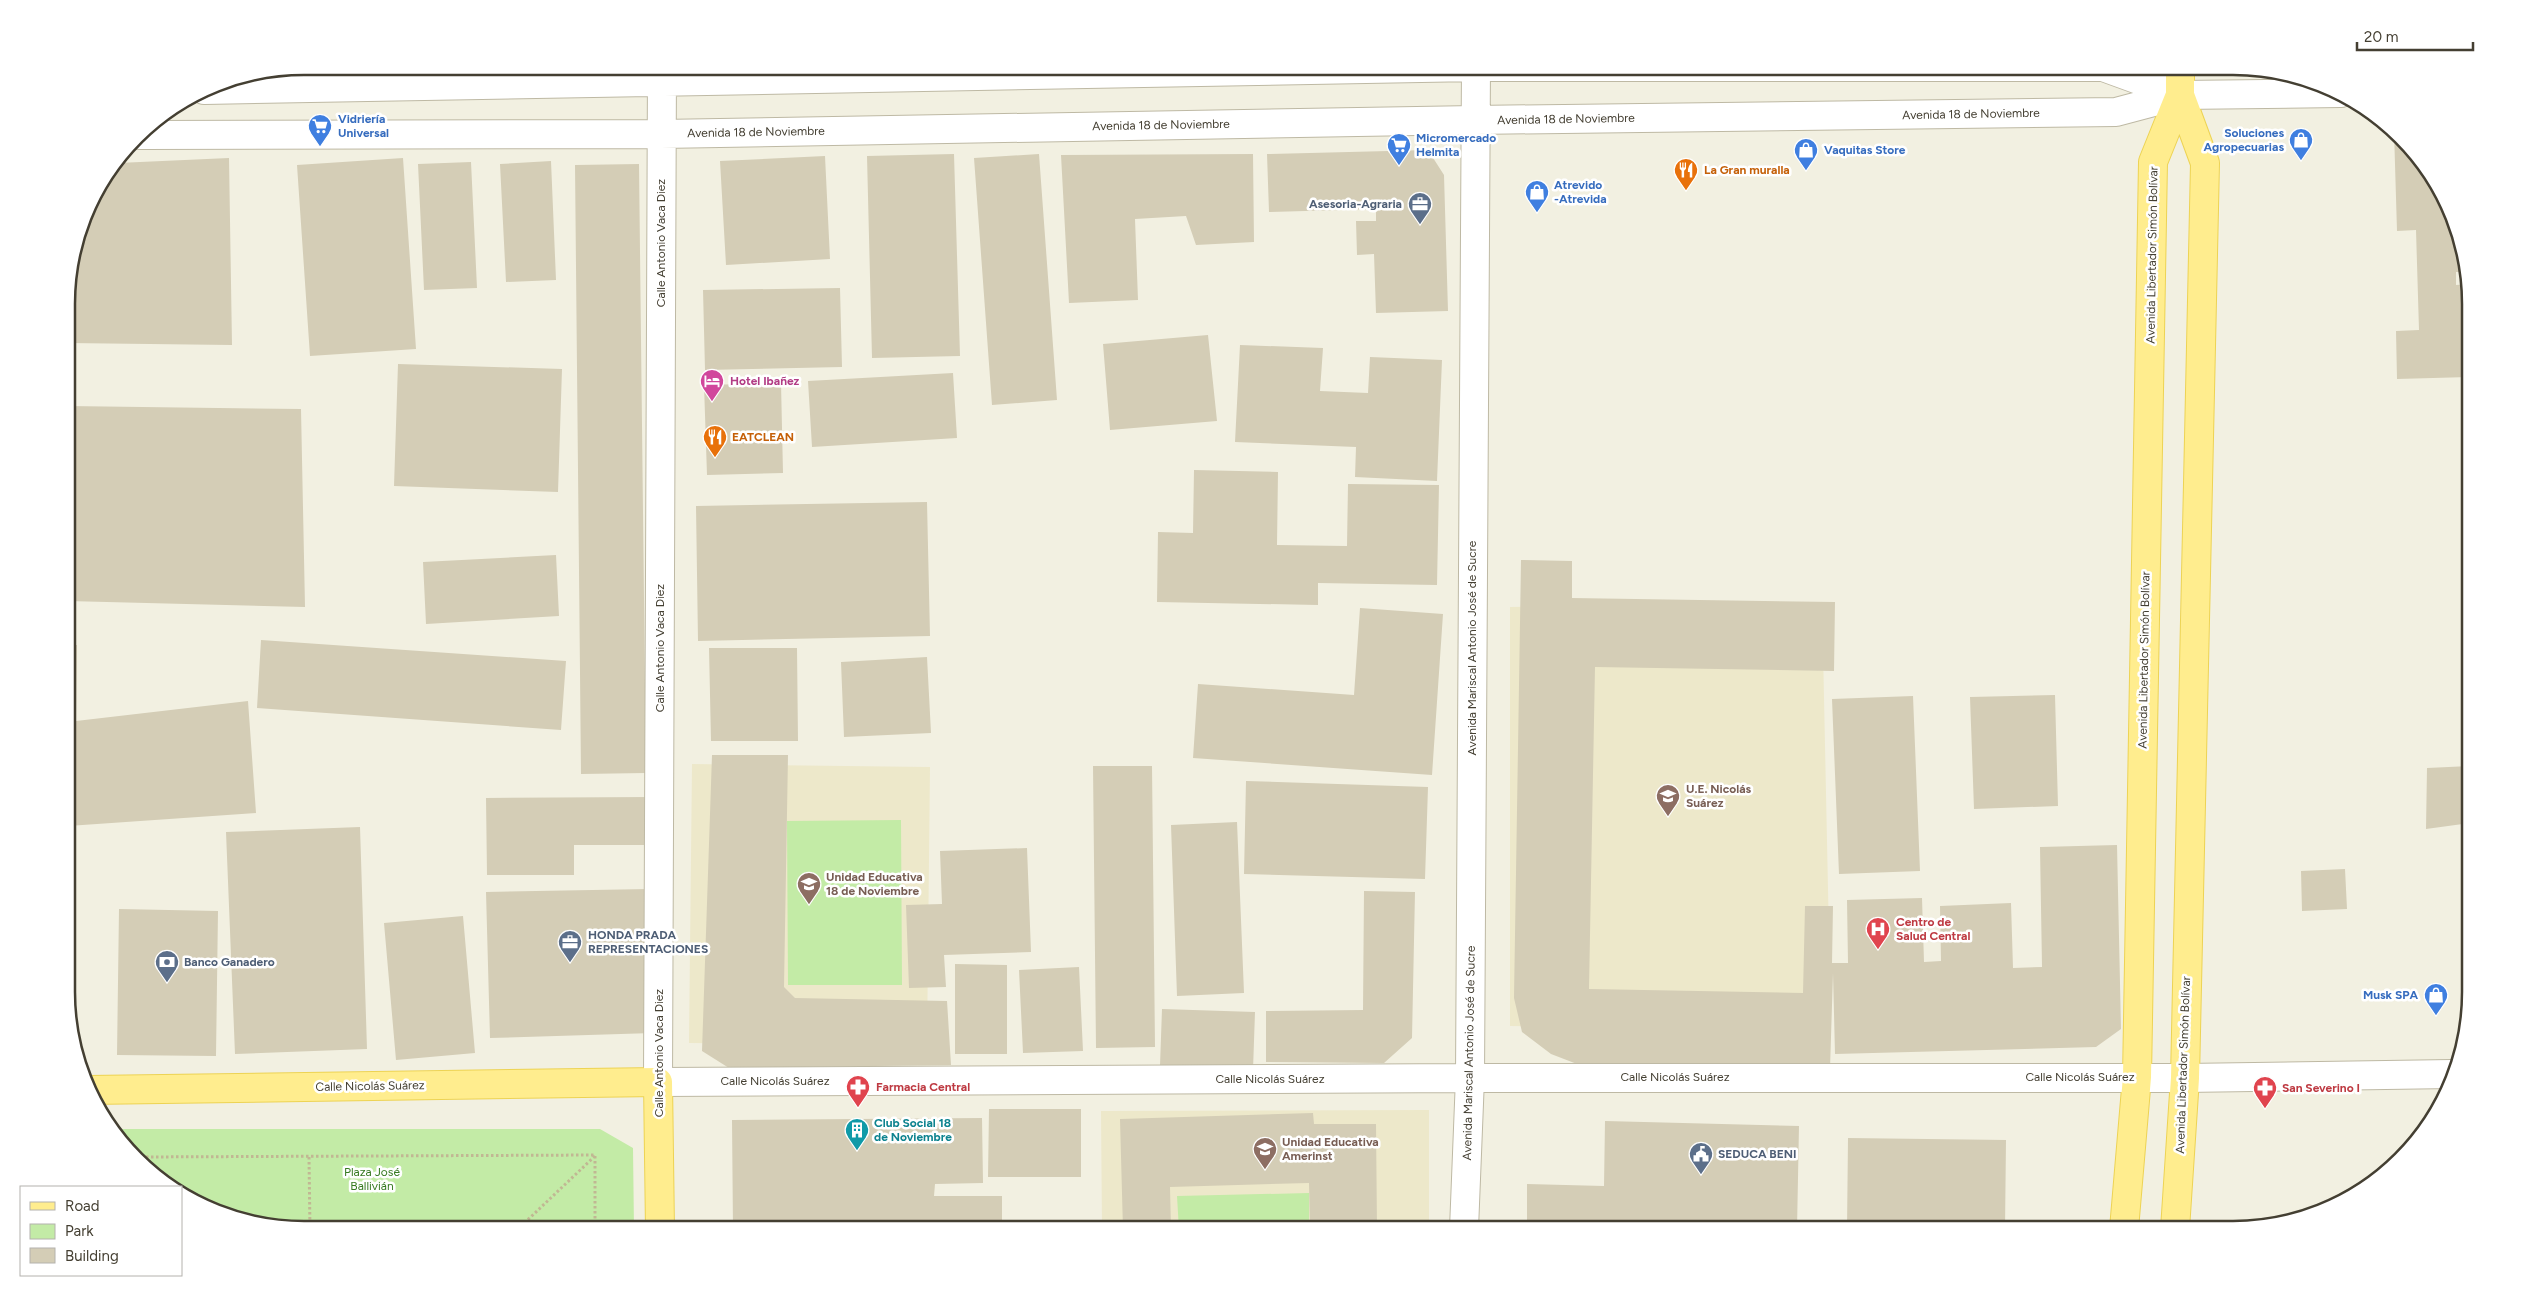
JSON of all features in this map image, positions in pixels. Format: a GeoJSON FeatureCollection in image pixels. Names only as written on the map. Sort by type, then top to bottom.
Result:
{"type":"FeatureCollection","features":[{"type":"Feature","properties":{"kind":"main road","name":"Avenida Libertador Simón Bolívar"},"geometry":{"type":"LineString","coordinates":[[2175,1221],[2184,1078],[2205,163],[2180,95],[2180,75]]}},
{"type":"Feature","properties":{"kind":"main road","name":"Avenida Libertador Simón Bolívar"},"geometry":{"type":"LineString","coordinates":[[2125,1221],[2137,1077],[2153,162],[2180,95]]}},
{"type":"Feature","properties":{"kind":"main road","name":"Calle Nicolás Suárez"},"geometry":{"type":"LineString","coordinates":[[97,1090],[658,1082]]}},
{"type":"Feature","properties":{"kind":"main road","name":"Calle Antonio Vaca Diez"},"geometry":{"type":"LineString","coordinates":[[658,1082],[660,1221]]}},
{"type":"Feature","properties":{"kind":"street","name":"Avenida 18 de Noviembre"},"geometry":{"type":"LineString","coordinates":[[224,89],[662,75]]}},
{"type":"Feature","properties":{"kind":"street","name":"Calle Antonio Vaca Diez"},"geometry":{"type":"LineString","coordinates":[[658,1082],[662,75]]}},
{"type":"Feature","properties":{"kind":"street","name":"Avenida Mariscal Antonio José de Sucre"},"geometry":{"type":"LineString","coordinates":[[1464,1221],[1470,1078],[1476,75]]}},
{"type":"Feature","properties":{"kind":"street","name":"Avenida 18 de Noviembre"},"geometry":{"type":"LineString","coordinates":[[2124,75],[2180,95]]}},
{"type":"Feature","properties":{"kind":"street","name":"Avenida 18 de Noviembre"},"geometry":{"type":"LineString","coordinates":[[150,135],[661,134],[1475,120],[2116,112],[2180,95],[2323,93]]}},
{"type":"Feature","properties":{"kind":"street","name":"Calle Nicolás Suárez"},"geometry":{"type":"LineString","coordinates":[[658,1082],[1470,1078],[2184,1078],[2447,1074]]}},
{"type":"Feature","properties":{"kind":"path"},"geometry":{"type":"LineString","coordinates":[[146,1158],[595,1155]]}},
{"type":"Feature","properties":{"kind":"path"},"geometry":{"type":"LineString","coordinates":[[595,1155],[596,1221]]}},
{"type":"Feature","properties":{"kind":"path"},"geometry":{"type":"LineString","coordinates":[[526,1221],[595,1155]]}},
{"type":"Feature","properties":{"kind":"path"},"geometry":{"type":"LineString","coordinates":[[309,1157],[310,1221]]}},
{"type":"Feature","properties":{"kind":"shaded area","name":"U.E. Nicolás Suárez"},"geometry":{"type":"Polygon","coordinates":[[[1822,602],[1831,1032],[1510,1026],[1510,607],[1822,602]]]}},
{"type":"Feature","properties":{"kind":"shaded area","name":"Unidad Educativa 18 de Noviembre"},"geometry":{"type":"Polygon","coordinates":[[[692,764],[930,767],[927,1045],[689,1043],[692,764]]]}},
{"type":"Feature","properties":{"kind":"shaded area","name":"Unidad Educativa Amerinst"},"geometry":{"type":"Polygon","coordinates":[[[1429,1110],[1429,1221],[1102,1221],[1101,1111],[1429,1110]]]}},
{"type":"Feature","properties":{"kind":"green space"},"geometry":{"type":"Polygon","coordinates":[[[901,820],[902,985],[788,985],[787,821],[901,820]]]}},
{"type":"Feature","properties":{"kind":"green space","name":"Plaza José Ballivián"},"geometry":{"type":"Polygon","coordinates":[[[121,1129],[600,1129],[633,1148],[634,1221],[289,1221],[259,1217],[231,1209],[216,1204],[190,1190],[153,1164],[121,1129]]]}},
{"type":"Feature","properties":{"kind":"green space"},"geometry":{"type":"Polygon","coordinates":[[[1309,1193],[1309,1221],[1178,1221],[1177,1196],[1309,1193]]]}},
{"type":"Feature","properties":{"kind":"building"},"geometry":{"type":"Polygon","coordinates":[[[2394,141],[2423,177],[2445,216],[2450,231],[2460,272],[2456,272],[2456,285],[2461,285],[2462,289],[2462,377],[2397,379],[2396,331],[2419,330],[2416,230],[2397,231],[2394,141]]]}},
{"type":"Feature","properties":{"kind":"building"},"geometry":{"type":"Polygon","coordinates":[[[1428,150],[1444,175],[1448,311],[1376,313],[1374,254],[1357,255],[1356,221],[1376,221],[1376,209],[1269,212],[1267,154],[1428,150]]]}},
{"type":"Feature","properties":{"kind":"building"},"geometry":{"type":"Polygon","coordinates":[[[954,154],[960,356],[872,358],[867,156],[954,154]]]}},
{"type":"Feature","properties":{"kind":"building"},"geometry":{"type":"Polygon","coordinates":[[[1039,154],[1057,400],[992,405],[974,158],[1039,154]]]}},
{"type":"Feature","properties":{"kind":"building"},"geometry":{"type":"Polygon","coordinates":[[[1253,154],[1254,242],[1196,245],[1186,216],[1135,219],[1138,300],[1069,303],[1061,155],[1253,154]]]}},
{"type":"Feature","properties":{"kind":"building"},"geometry":{"type":"Polygon","coordinates":[[[825,156],[830,259],[726,265],[720,161],[825,156]]]}},
{"type":"Feature","properties":{"kind":"building"},"geometry":{"type":"Polygon","coordinates":[[[229,158],[232,345],[75,343],[75,289],[79,259],[92,216],[124,163],[229,158]]]}},
{"type":"Feature","properties":{"kind":"building"},"geometry":{"type":"Polygon","coordinates":[[[403,158],[416,349],[310,356],[297,165],[403,158]]]}},
{"type":"Feature","properties":{"kind":"building"},"geometry":{"type":"Polygon","coordinates":[[[551,161],[556,280],[506,282],[500,164],[551,161]]]}},
{"type":"Feature","properties":{"kind":"building"},"geometry":{"type":"Polygon","coordinates":[[[471,162],[477,288],[424,290],[418,164],[471,162]]]}},
{"type":"Feature","properties":{"kind":"building"},"geometry":{"type":"Polygon","coordinates":[[[639,164],[646,773],[581,774],[575,165],[639,164]]]}},
{"type":"Feature","properties":{"kind":"building"},"geometry":{"type":"Polygon","coordinates":[[[840,288],[842,367],[705,370],[703,290],[840,288]]]}},
{"type":"Feature","properties":{"kind":"building"},"geometry":{"type":"Polygon","coordinates":[[[1208,335],[1217,421],[1110,430],[1103,344],[1208,335]]]}},
{"type":"Feature","properties":{"kind":"building"},"geometry":{"type":"Polygon","coordinates":[[[1240,345],[1323,348],[1320,391],[1368,393],[1370,357],[1442,360],[1437,481],[1355,477],[1356,447],[1235,442],[1240,345]]]}},
{"type":"Feature","properties":{"kind":"building"},"geometry":{"type":"Polygon","coordinates":[[[398,364],[562,369],[558,492],[394,486],[398,364]]]}},
{"type":"Feature","properties":{"kind":"building"},"geometry":{"type":"Polygon","coordinates":[[[953,373],[957,438],[812,447],[808,381],[953,373]]]}},
{"type":"Feature","properties":{"kind":"building"},"geometry":{"type":"Polygon","coordinates":[[[781,383],[783,473],[707,475],[704,385],[781,383]]]}},
{"type":"Feature","properties":{"kind":"building"},"geometry":{"type":"Polygon","coordinates":[[[75,406],[301,409],[305,607],[75,601],[75,406]]]}},
{"type":"Feature","properties":{"kind":"building"},"geometry":{"type":"Polygon","coordinates":[[[1194,470],[1278,472],[1277,545],[1347,546],[1348,484],[1439,485],[1437,585],[1318,583],[1318,605],[1157,602],[1158,532],[1193,533],[1194,470]]]}},
{"type":"Feature","properties":{"kind":"building"},"geometry":{"type":"Polygon","coordinates":[[[927,502],[930,636],[698,641],[696,506],[927,502]]]}},
{"type":"Feature","properties":{"kind":"building"},"geometry":{"type":"Polygon","coordinates":[[[556,555],[559,616],[426,624],[423,562],[556,555]]]}},
{"type":"Feature","properties":{"kind":"building"},"geometry":{"type":"Polygon","coordinates":[[[1521,560],[1572,561],[1572,598],[1835,602],[1834,671],[1595,667],[1589,989],[1803,993],[1805,906],[1833,906],[1832,963],[1848,963],[1847,900],[1922,898],[1924,962],[1941,961],[1940,906],[2011,903],[2013,968],[2042,967],[2040,847],[2117,845],[2121,1029],[2096,1047],[1835,1054],[1833,973],[1830,1069],[1577,1064],[1551,1054],[1522,1032],[1514,998],[1521,560]]]}},
{"type":"Feature","properties":{"kind":"building"},"geometry":{"type":"Polygon","coordinates":[[[1360,608],[1443,614],[1432,775],[1193,758],[1198,684],[1354,695],[1360,608]]]}},
{"type":"Feature","properties":{"kind":"building"},"geometry":{"type":"Polygon","coordinates":[[[261,640],[566,661],[561,730],[257,708],[261,640]]]}},
{"type":"Feature","properties":{"kind":"building"},"geometry":{"type":"Polygon","coordinates":[[[75,645],[77,645],[76,721],[248,701],[256,813],[75,826],[75,645]]]}},
{"type":"Feature","properties":{"kind":"building"},"geometry":{"type":"Polygon","coordinates":[[[709,648],[797,648],[798,741],[711,741],[709,648]]]}},
{"type":"Feature","properties":{"kind":"building"},"geometry":{"type":"Polygon","coordinates":[[[927,657],[931,733],[844,737],[841,662],[927,657]]]}},
{"type":"Feature","properties":{"kind":"building"},"geometry":{"type":"Polygon","coordinates":[[[2055,695],[2058,806],[1974,809],[1970,697],[2055,695]]]}},
{"type":"Feature","properties":{"kind":"building"},"geometry":{"type":"Polygon","coordinates":[[[1913,696],[1920,871],[1839,874],[1832,699],[1913,696]]]}},
{"type":"Feature","properties":{"kind":"building"},"geometry":{"type":"Polygon","coordinates":[[[712,755],[788,755],[784,987],[795,998],[947,1001],[951,1065],[729,1068],[702,1051],[712,755]]]}},
{"type":"Feature","properties":{"kind":"building"},"geometry":{"type":"Polygon","coordinates":[[[1093,766],[1152,766],[1155,1047],[1096,1048],[1093,766]]]}},
{"type":"Feature","properties":{"kind":"building"},"geometry":{"type":"Polygon","coordinates":[[[2462,766],[2462,824],[2426,829],[2427,768],[2462,766]]]}},
{"type":"Feature","properties":{"kind":"building"},"geometry":{"type":"Polygon","coordinates":[[[1246,781],[1428,787],[1425,879],[1244,874],[1246,781]]]}},
{"type":"Feature","properties":{"kind":"building"},"geometry":{"type":"Polygon","coordinates":[[[653,797],[653,845],[574,845],[574,875],[487,875],[486,798],[653,797]]]}},
{"type":"Feature","properties":{"kind":"building"},"geometry":{"type":"Polygon","coordinates":[[[1237,822],[1244,993],[1177,996],[1171,825],[1237,822]]]}},
{"type":"Feature","properties":{"kind":"building"},"geometry":{"type":"Polygon","coordinates":[[[360,827],[367,1049],[235,1054],[226,832],[360,827]]]}},
{"type":"Feature","properties":{"kind":"building"},"geometry":{"type":"Polygon","coordinates":[[[1027,848],[1031,952],[944,955],[946,987],[909,988],[906,905],[942,904],[940,851],[1027,848]]]}},
{"type":"Feature","properties":{"kind":"building"},"geometry":{"type":"Polygon","coordinates":[[[2345,869],[2347,909],[2302,911],[2301,871],[2345,869]]]}},
{"type":"Feature","properties":{"kind":"building","name":"HONDA PRADA REPRESENTACIONES"},"geometry":{"type":"Polygon","coordinates":[[[649,889],[653,1033],[490,1038],[486,892],[649,889]]]}},
{"type":"Feature","properties":{"kind":"building"},"geometry":{"type":"Polygon","coordinates":[[[1364,891],[1415,892],[1412,1038],[1384,1063],[1266,1062],[1266,1011],[1363,1010],[1364,891]]]}},
{"type":"Feature","properties":{"kind":"building","name":"Banco Ganadero"},"geometry":{"type":"Polygon","coordinates":[[[119,909],[218,911],[216,1056],[117,1055],[119,909]]]}},
{"type":"Feature","properties":{"kind":"building"},"geometry":{"type":"Polygon","coordinates":[[[463,916],[475,1053],[396,1060],[384,923],[463,916]]]}},
{"type":"Feature","properties":{"kind":"building"},"geometry":{"type":"Polygon","coordinates":[[[955,964],[1007,965],[1007,1054],[955,1054],[955,964]]]}},
{"type":"Feature","properties":{"kind":"building"},"geometry":{"type":"Polygon","coordinates":[[[1079,967],[1083,1051],[1023,1053],[1019,970],[1079,967]]]}},
{"type":"Feature","properties":{"kind":"building"},"geometry":{"type":"Polygon","coordinates":[[[1162,1009],[1255,1012],[1253,1070],[1160,1066],[1162,1009]]]}},
{"type":"Feature","properties":{"kind":"building"},"geometry":{"type":"Polygon","coordinates":[[[989,1109],[1081,1109],[1081,1177],[988,1177],[989,1109]]]}},
{"type":"Feature","properties":{"kind":"building"},"geometry":{"type":"Polygon","coordinates":[[[1313,1113],[1314,1124],[1376,1124],[1377,1221],[1310,1221],[1309,1183],[1170,1187],[1171,1221],[1123,1221],[1120,1119],[1313,1113]]]}},
{"type":"Feature","properties":{"kind":"building","name":"Club Social 18 de Noviembre"},"geometry":{"type":"Polygon","coordinates":[[[982,1118],[983,1183],[935,1184],[934,1196],[1002,1196],[1002,1221],[733,1221],[732,1120],[982,1118]]]}},
{"type":"Feature","properties":{"kind":"building","name":"SEDUCA BENI"},"geometry":{"type":"Polygon","coordinates":[[[1605,1121],[1799,1126],[1797,1221],[1527,1221],[1527,1184],[1604,1186],[1605,1121]]]}},
{"type":"Feature","properties":{"kind":"building"},"geometry":{"type":"Polygon","coordinates":[[[1848,1138],[2006,1140],[2005,1221],[1847,1221],[1848,1138]]]}},
{"type":"Feature","properties":{"kind":"place","name":"Vidriería Universal"},"geometry":{"type":"Point","coordinates":[320,147]}},
{"type":"Feature","properties":{"kind":"place","name":"Soluciones Agropecuarias"},"geometry":{"type":"Point","coordinates":[2301,161]}},
{"type":"Feature","properties":{"kind":"place","name":"Micromercado Helmita"},"geometry":{"type":"Point","coordinates":[1399,166]}},
{"type":"Feature","properties":{"kind":"place","name":"Vaquitas Store"},"geometry":{"type":"Point","coordinates":[1806,171]}},
{"type":"Feature","properties":{"kind":"place","name":"La Gran muralla"},"geometry":{"type":"Point","coordinates":[1686,191]}},
{"type":"Feature","properties":{"kind":"place","name":"Atrevido -Atrevida"},"geometry":{"type":"Point","coordinates":[1537,213]}},
{"type":"Feature","properties":{"kind":"place","name":"Asesoria-Agraria"},"geometry":{"type":"Point","coordinates":[1420,225]}},
{"type":"Feature","properties":{"kind":"place","name":"Hotel Ibañez"},"geometry":{"type":"Point","coordinates":[712,402]}},
{"type":"Feature","properties":{"kind":"place","name":"EATCLEAN"},"geometry":{"type":"Point","coordinates":[715,458]}},
{"type":"Feature","properties":{"kind":"place","name":"U.E. Nicolás Suárez"},"geometry":{"type":"Point","coordinates":[1668,817]}},
{"type":"Feature","properties":{"kind":"place","name":"Unidad Educativa 18 de Noviembre"},"geometry":{"type":"Point","coordinates":[809,905]}},
{"type":"Feature","properties":{"kind":"place","name":"Centro de Salud Central"},"geometry":{"type":"Point","coordinates":[1878,950]}},
{"type":"Feature","properties":{"kind":"place","name":"HONDA PRADA REPRESENTACIONES"},"geometry":{"type":"Point","coordinates":[570,963]}},
{"type":"Feature","properties":{"kind":"place","name":"Banco Ganadero"},"geometry":{"type":"Point","coordinates":[167,983]}},
{"type":"Feature","properties":{"kind":"place","name":"Musk SPA"},"geometry":{"type":"Point","coordinates":[2436,1016]}},
{"type":"Feature","properties":{"kind":"place","name":"Farmacia Central"},"geometry":{"type":"Point","coordinates":[858,1108]}},
{"type":"Feature","properties":{"kind":"place","name":"San Severino I"},"geometry":{"type":"Point","coordinates":[2265,1109]}},
{"type":"Feature","properties":{"kind":"place","name":"Club Social 18 de Noviembre"},"geometry":{"type":"Point","coordinates":[857,1151]}},
{"type":"Feature","properties":{"kind":"place","name":"Unidad Educativa Amerinst"},"geometry":{"type":"Point","coordinates":[1265,1170]}},
{"type":"Feature","properties":{"kind":"place","name":"SEDUCA BENI"},"geometry":{"type":"Point","coordinates":[1701,1175]}}]}
